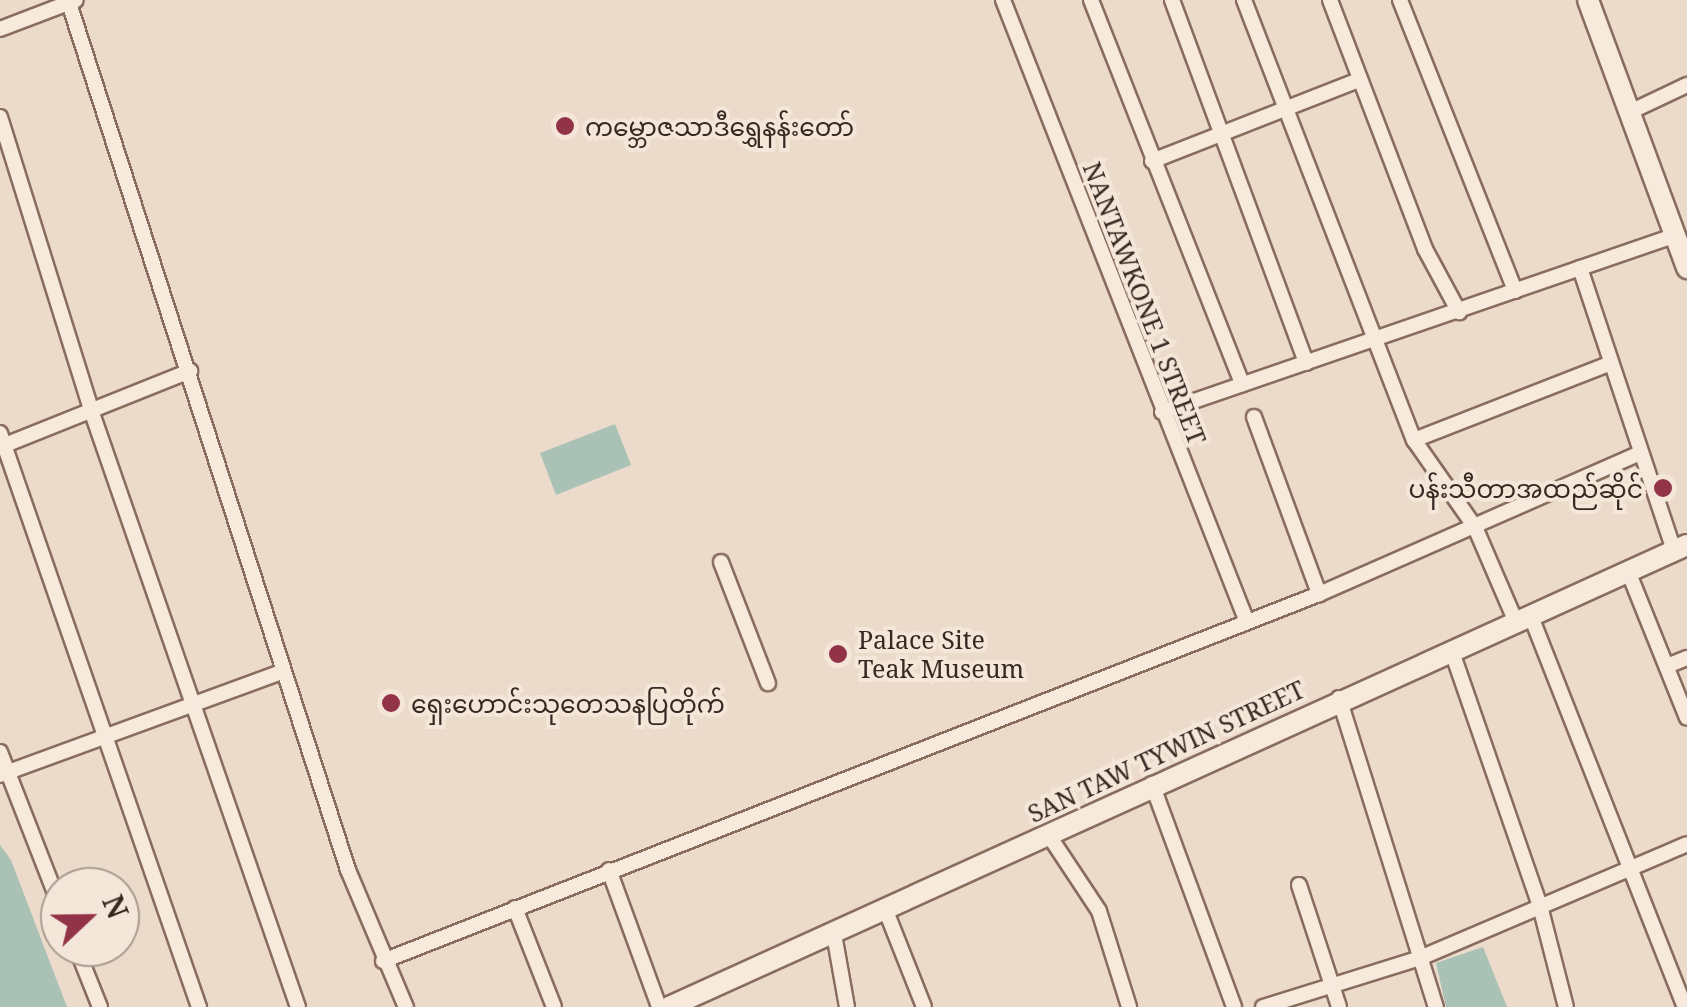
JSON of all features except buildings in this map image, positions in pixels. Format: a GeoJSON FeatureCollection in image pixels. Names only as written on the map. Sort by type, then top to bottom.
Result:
{"type":"FeatureCollection","features":[{"type":"Feature","properties":{"kind":"street","name":"NANTAWKONE 1 STREET"},"geometry":{"type":"LineString","coordinates":[[1003,0],[1247,622]]}},
{"type":"Feature","properties":{"kind":"street"},"geometry":{"type":"LineString","coordinates":[[1091,0],[1242,384]]}},
{"type":"Feature","properties":{"kind":"street"},"geometry":{"type":"LineString","coordinates":[[1172,0],[1306,362]]}},
{"type":"Feature","properties":{"kind":"street"},"geometry":{"type":"LineString","coordinates":[[1244,0],[1372,342],[1414,440],[1474,527],[1522,617],[1635,868],[1685,1007]]}},
{"type":"Feature","properties":{"kind":"street"},"geometry":{"type":"LineString","coordinates":[[1330,0],[1425,248],[1459,312]]}},
{"type":"Feature","properties":{"kind":"street"},"geometry":{"type":"LineString","coordinates":[[1400,0],[1515,291]]}},
{"type":"Feature","properties":{"kind":"street"},"geometry":{"type":"LineString","coordinates":[[1588,0],[1687,268]]}},
{"type":"Feature","properties":{"kind":"street"},"geometry":{"type":"LineString","coordinates":[[0,29],[71,1],[282,672],[383,960],[406,1007]]}},
{"type":"Feature","properties":{"kind":"street"},"geometry":{"type":"LineString","coordinates":[[1152,161],[1360,80]]}},
{"type":"Feature","properties":{"kind":"street"},"geometry":{"type":"LineString","coordinates":[[1632,111],[1687,85]]}},
{"type":"Feature","properties":{"kind":"street"},"geometry":{"type":"LineString","coordinates":[[0,117],[91,410],[298,1007]]}},
{"type":"Feature","properties":{"kind":"street"},"geometry":{"type":"LineString","coordinates":[[1162,412],[1676,234]]}},
{"type":"Feature","properties":{"kind":"street"},"geometry":{"type":"LineString","coordinates":[[1580,268],[1640,453],[1681,548]]}},
{"type":"Feature","properties":{"kind":"street"},"geometry":{"type":"LineString","coordinates":[[1414,440],[1610,364]]}},
{"type":"Feature","properties":{"kind":"street"},"geometry":{"type":"LineString","coordinates":[[190,371],[1,442],[101,738],[199,1007]]}},
{"type":"Feature","properties":{"kind":"street"},"geometry":{"type":"LineString","coordinates":[[1254,417],[1319,594]]}},
{"type":"Feature","properties":{"kind":"street"},"geometry":{"type":"LineString","coordinates":[[383,960],[1319,594],[1640,453]]}},
{"type":"Feature","properties":{"kind":"street","name":"SAN TAW TYWIN STREET"},"geometry":{"type":"LineString","coordinates":[[678,1005],[1339,698],[1681,548]]}},
{"type":"Feature","properties":{"kind":"street"},"geometry":{"type":"LineString","coordinates":[[721,562],[768,683]]}},
{"type":"Feature","properties":{"kind":"street"},"geometry":{"type":"LineString","coordinates":[[1628,571],[1687,718]]}},
{"type":"Feature","properties":{"kind":"street"},"geometry":{"type":"LineString","coordinates":[[1451,648],[1540,906],[1566,1007]]}},
{"type":"Feature","properties":{"kind":"street"},"geometry":{"type":"LineString","coordinates":[[1667,666],[1687,658]]}},
{"type":"Feature","properties":{"kind":"street"},"geometry":{"type":"LineString","coordinates":[[4,773],[282,672]]}},
{"type":"Feature","properties":{"kind":"street"},"geometry":{"type":"LineString","coordinates":[[1339,698],[1436,1007]]}},
{"type":"Feature","properties":{"kind":"street"},"geometry":{"type":"LineString","coordinates":[[0,752],[4,773],[44,867]]}},
{"type":"Feature","properties":{"kind":"street"},"geometry":{"type":"LineString","coordinates":[[1152,784],[1234,1007]]}},
{"type":"Feature","properties":{"kind":"street"},"geometry":{"type":"LineString","coordinates":[[1048,834],[1100,911],[1129,1007]]}},
{"type":"Feature","properties":{"kind":"street"},"geometry":{"type":"LineString","coordinates":[[1262,1007],[1420,958],[1687,844]]}},
{"type":"Feature","properties":{"kind":"street"},"geometry":{"type":"LineString","coordinates":[[608,870],[659,1007]]}},
{"type":"Feature","properties":{"kind":"street"},"geometry":{"type":"LineString","coordinates":[[1299,886],[1339,1007]]}},
{"type":"Feature","properties":{"kind":"street"},"geometry":{"type":"LineString","coordinates":[[515,908],[554,1007]]}},
{"type":"Feature","properties":{"kind":"street"},"geometry":{"type":"LineString","coordinates":[[886,910],[924,1007]]}},
{"type":"Feature","properties":{"kind":"street"},"geometry":{"type":"LineString","coordinates":[[834,934],[847,1007]]}},
{"type":"Feature","properties":{"kind":"street"},"geometry":{"type":"LineString","coordinates":[[84,967],[100,1007]]}},
{"type":"Feature","properties":{"kind":"shaded area"},"geometry":{"type":"Polygon","coordinates":[[[615,424],[631,465],[556,495],[540,453],[615,424]]]}},
{"type":"Feature","properties":{"kind":"shaded area"},"geometry":{"type":"Polygon","coordinates":[[[0,845],[11,860],[40,936],[40,967],[52,967],[67,1007],[0,1007],[0,845]]]}},
{"type":"Feature","properties":{"kind":"shaded area"},"geometry":{"type":"Polygon","coordinates":[[[1483,947],[1507,1007],[1446,1007],[1436,963],[1483,947]]]}},
{"type":"Feature","properties":{"kind":"place","name":"ကမ္ဘောဇသာဒီရွှေနန်းတော်"},"geometry":{"type":"Point","coordinates":[565,126]}},
{"type":"Feature","properties":{"kind":"place","name":"ပန်းသီတာအထည်ဆိုင်"},"geometry":{"type":"Point","coordinates":[1663,488]}},
{"type":"Feature","properties":{"kind":"place","name":"Palace Site Teak Museum"},"geometry":{"type":"Point","coordinates":[838,654]}},
{"type":"Feature","properties":{"kind":"place","name":"ရှေးဟောင်းသုတေသနပြတိုက်"},"geometry":{"type":"Point","coordinates":[391,703]}}]}
